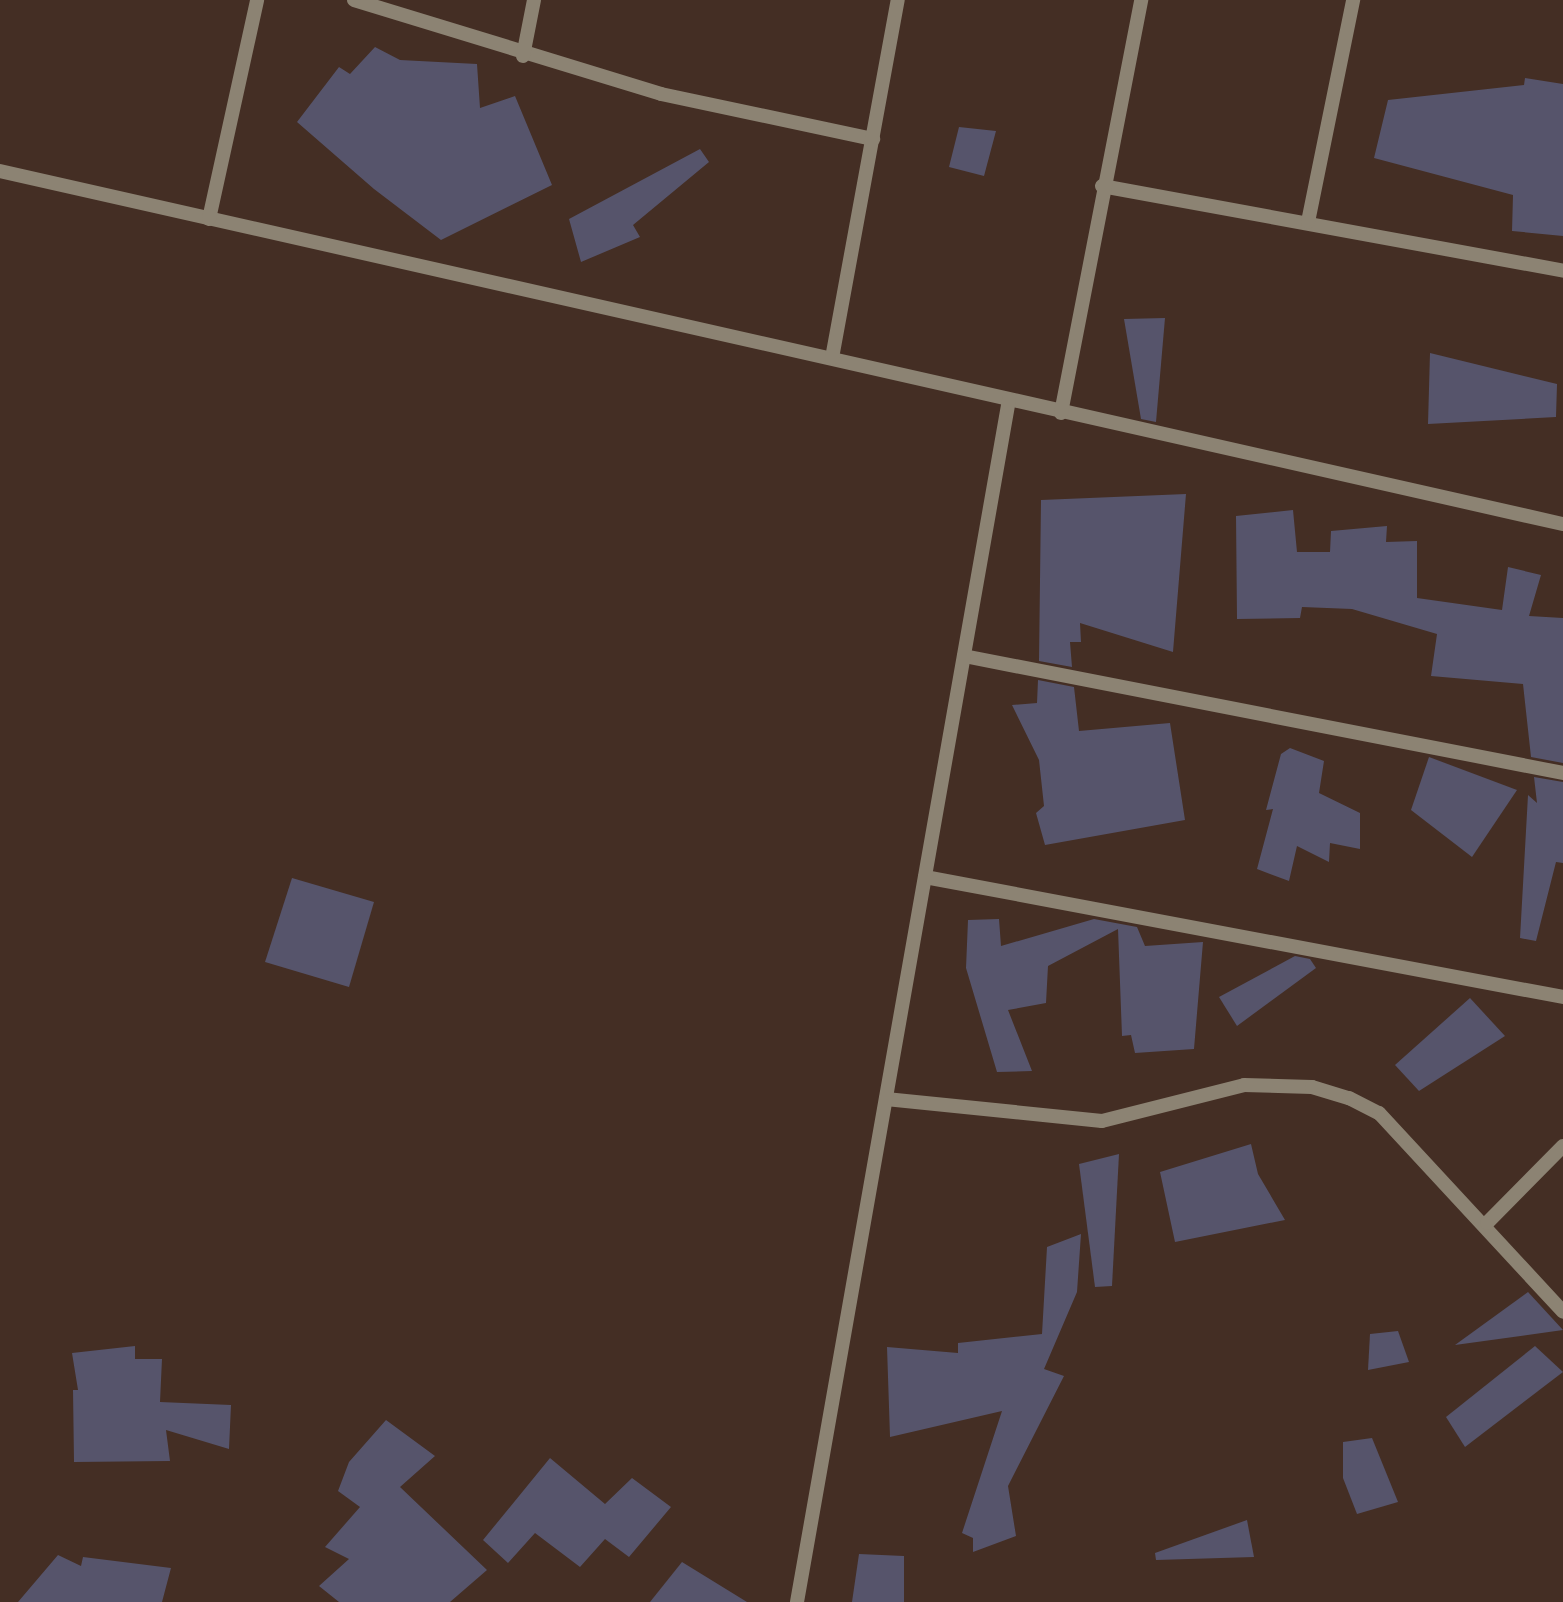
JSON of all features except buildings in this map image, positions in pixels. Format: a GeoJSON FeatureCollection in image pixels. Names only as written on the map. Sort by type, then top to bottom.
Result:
{"type":"FeatureCollection","features":[{"type":"Feature","properties":{"kind":"street"},"geometry":{"type":"LineString","coordinates":[[209,219],[257,0]]}},
{"type":"Feature","properties":{"kind":"street"},"geometry":{"type":"LineString","coordinates":[[354,0],[523,56],[661,94],[873,139]]}},
{"type":"Feature","properties":{"kind":"street"},"geometry":{"type":"LineString","coordinates":[[523,56],[534,0]]}},
{"type":"Feature","properties":{"kind":"street"},"geometry":{"type":"LineString","coordinates":[[832,358],[898,0]]}},
{"type":"Feature","properties":{"kind":"street"},"geometry":{"type":"LineString","coordinates":[[1060,413],[1102,186],[1141,0]]}},
{"type":"Feature","properties":{"kind":"street"},"geometry":{"type":"LineString","coordinates":[[1308,222],[1353,0]]}},
{"type":"Feature","properties":{"kind":"street"},"geometry":{"type":"LineString","coordinates":[[0,172],[832,358],[1060,413],[1563,524]]}},
{"type":"Feature","properties":{"kind":"street"},"geometry":{"type":"LineString","coordinates":[[1102,186],[1563,271]]}},
{"type":"Feature","properties":{"kind":"street"},"geometry":{"type":"LineString","coordinates":[[797,1602],[1009,400]]}},
{"type":"Feature","properties":{"kind":"street"},"geometry":{"type":"LineString","coordinates":[[964,656],[1563,773]]}},
{"type":"Feature","properties":{"kind":"street"},"geometry":{"type":"LineString","coordinates":[[925,877],[1563,997]]}},
{"type":"Feature","properties":{"kind":"street"},"geometry":{"type":"LineString","coordinates":[[886,1099],[1102,1121],[1244,1085],[1312,1087],[1378,1113],[1487,1223],[1563,1312]]}},
{"type":"Feature","properties":{"kind":"street"},"geometry":{"type":"LineString","coordinates":[[1487,1223],[1563,1146]]}}]}
